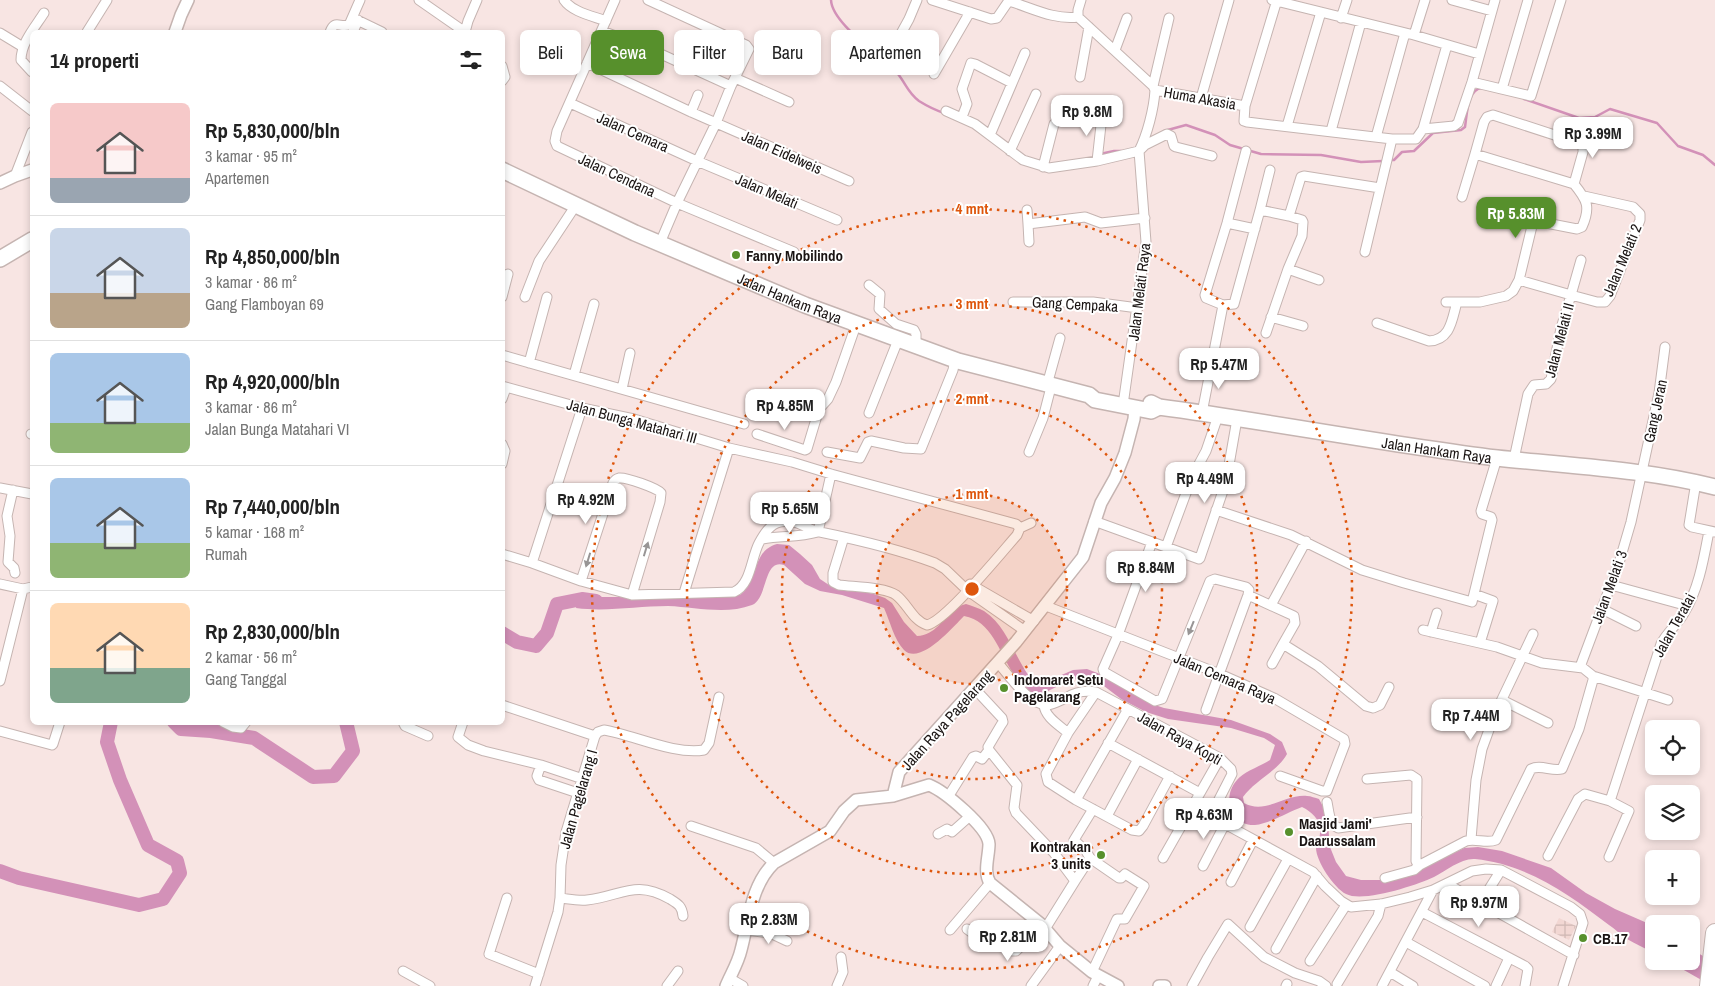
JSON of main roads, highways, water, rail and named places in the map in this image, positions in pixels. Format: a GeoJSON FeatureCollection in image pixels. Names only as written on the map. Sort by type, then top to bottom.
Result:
{"type":"FeatureCollection","features":[{"type":"Feature","properties":{"kind":"highway"},"geometry":{"type":"LineString","coordinates":[[1709,986],[1715,933]]}},
{"type":"Feature","properties":{"kind":"main road","name":"Jalan Hankam Raya"},"geometry":{"type":"LineString","coordinates":[[505,171],[660,243],[768,290],[955,360],[1049,386],[1088,396],[1096,393],[1127,404],[1152,404],[1159,407],[1237,419],[1381,436],[1497,458],[1643,474],[1696,482],[1715,487]]}},
{"type":"Feature","properties":{"kind":"main road"},"geometry":{"type":"LineString","coordinates":[[0,259],[30,241]]}},
{"type":"Feature","properties":{"kind":"waterway"},"geometry":{"type":"LineString","coordinates":[[831,0],[833,9],[848,29],[898,74],[915,98],[944,113]]}},
{"type":"Feature","properties":{"kind":"waterway"},"geometry":{"type":"LineString","coordinates":[[1389,160],[1394,160],[1402,152],[1414,151],[1433,133],[1461,130],[1465,127],[1467,110],[1473,93],[1477,89],[1482,88]]}},
{"type":"Feature","properties":{"kind":"waterway"},"geometry":{"type":"LineString","coordinates":[[1524,99],[1579,118],[1595,117],[1610,109],[1657,123],[1678,146],[1703,155],[1715,165]]}},
{"type":"Feature","properties":{"kind":"waterway"},"geometry":{"type":"LineString","coordinates":[[1164,131],[1186,125],[1215,135],[1230,145],[1261,154],[1321,155],[1361,162],[1383,161]]}},
{"type":"Feature","properties":{"kind":"waterway"},"geometry":{"type":"LineString","coordinates":[[1100,154],[1121,151]]}},
{"type":"Feature","properties":{"kind":"waterway"},"geometry":{"type":"LineString","coordinates":[[505,635],[517,642],[536,646],[547,633],[557,604],[582,599],[596,601]]}},
{"type":"Feature","properties":{"kind":"waterway"},"geometry":{"type":"LineString","coordinates":[[0,871],[19,878],[139,905],[163,899],[180,873],[177,861],[148,845],[120,780],[107,742],[110,725]]}},
{"type":"Feature","properties":{"kind":"waterway"},"geometry":{"type":"LineString","coordinates":[[177,725],[181,729],[211,731],[254,738],[313,777],[334,776],[353,751],[347,725]]}},
{"type":"Feature","properties":{"kind":"place","name":"Fanny Mobilindo"},"geometry":{"type":"Point","coordinates":[736,255]}},
{"type":"Feature","properties":{"kind":"place","name":"Indomaret Setu Pagelarang"},"geometry":{"type":"Point","coordinates":[1004,688]}},
{"type":"Feature","properties":{"kind":"place","name":"Masjid Jami' Daarussalam"},"geometry":{"type":"Point","coordinates":[1289,832]}},
{"type":"Feature","properties":{"kind":"place","name":"Kontrakan 3 units"},"geometry":{"type":"Point","coordinates":[1101,855]}},
{"type":"Feature","properties":{"kind":"place","name":"CB.17"},"geometry":{"type":"Point","coordinates":[1583,938]}}]}
